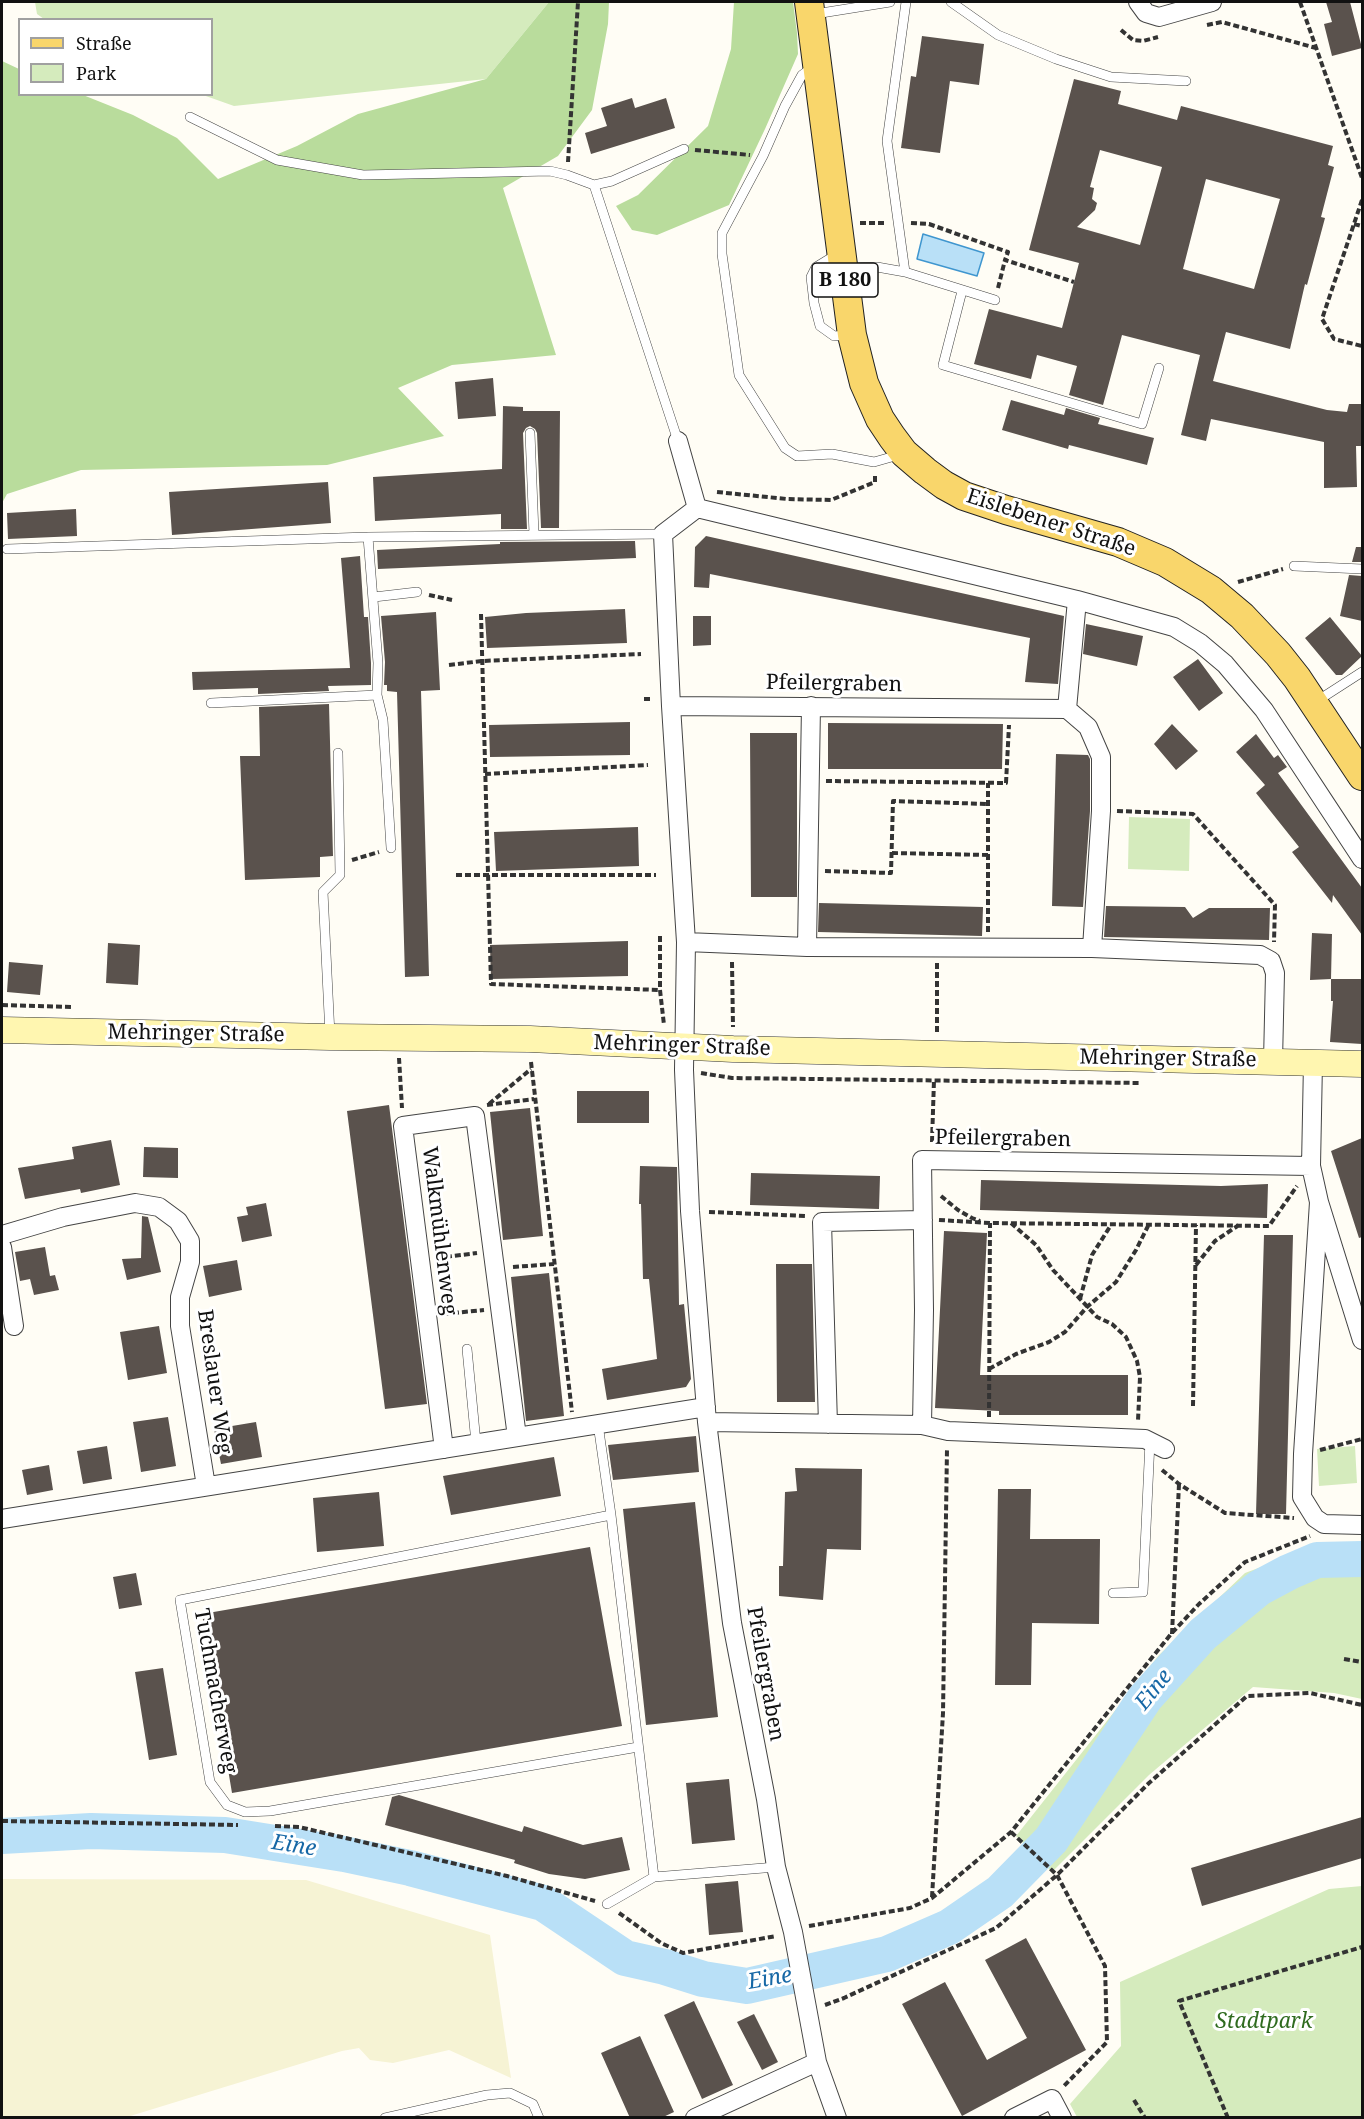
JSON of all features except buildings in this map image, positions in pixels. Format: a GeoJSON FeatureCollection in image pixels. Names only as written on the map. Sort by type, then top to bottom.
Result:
{"type":"FeatureCollection","features":[{"type":"Feature","properties":{"kind":"main road","name":"Eislebener Straße"},"geometry":{"type":"LineString","coordinates":[[810,8],[852,335],[871,400],[892,438],[904,453],[944,485],[964,496],[1118,542],[1165,562],[1212,590],[1261,634],[1291,670],[1362,776]]}},
{"type":"Feature","properties":{"kind":"main road","name":"Mehringer Straße"},"geometry":{"type":"LineString","coordinates":[[2,1030],[530,1039],[733,1049],[1362,1064]]}},
{"type":"Feature","properties":{"kind":"street"},"geometry":{"type":"LineString","coordinates":[[1138,2],[1146,13],[1159,17],[1212,2]]}},
{"type":"Feature","properties":{"kind":"street"},"geometry":{"type":"LineString","coordinates":[[678,441],[697,508]]}},
{"type":"Feature","properties":{"kind":"street"},"geometry":{"type":"LineString","coordinates":[[663,534],[697,508]]}},
{"type":"Feature","properties":{"kind":"street"},"geometry":{"type":"LineString","coordinates":[[697,508],[1077,600],[1174,627],[1225,664],[1264,710],[1362,859]]}},
{"type":"Feature","properties":{"kind":"street","name":"Pfeilergraben"},"geometry":{"type":"LineString","coordinates":[[663,534],[671,706],[687,942],[685,1047],[690,1211],[706,1414],[732,1623],[764,1789],[776,1866],[793,1932],[817,2062],[837,2118]]}},
{"type":"Feature","properties":{"kind":"street"},"geometry":{"type":"LineString","coordinates":[[1077,600],[1067,709],[1088,727],[1101,757],[1101,811],[1092,948]]}},
{"type":"Feature","properties":{"kind":"street","name":"Pfeilergraben"},"geometry":{"type":"LineString","coordinates":[[671,706],[1067,709]]}},
{"type":"Feature","properties":{"kind":"street"},"geometry":{"type":"LineString","coordinates":[[807,947],[811,706]]}},
{"type":"Feature","properties":{"kind":"street"},"geometry":{"type":"LineString","coordinates":[[687,942],[807,947],[1092,948],[1260,955],[1271,961],[1275,973],[1273,1061]]}},
{"type":"Feature","properties":{"kind":"street"},"geometry":{"type":"LineString","coordinates":[[1313,1062],[1311,1166],[1319,1202],[1362,1340]]}},
{"type":"Feature","properties":{"kind":"street"},"geometry":{"type":"LineString","coordinates":[[482,1110],[494,1260],[517,1437]]}},
{"type":"Feature","properties":{"kind":"street","name":"Walkmühlenweg"},"geometry":{"type":"LineString","coordinates":[[444,1449],[403,1126],[482,1110]]}},
{"type":"Feature","properties":{"kind":"street","name":"Pfeilergraben"},"geometry":{"type":"LineString","coordinates":[[922,1425],[924,1310],[922,1160],[1311,1166]]}},
{"type":"Feature","properties":{"kind":"street"},"geometry":{"type":"LineString","coordinates":[[1319,1202],[1302,1497],[1315,1518],[1324,1524],[1362,1525]]}},
{"type":"Feature","properties":{"kind":"street","name":"Breslauer Weg"},"geometry":{"type":"LineString","coordinates":[[2,1235],[63,1216],[135,1203],[159,1207],[178,1221],[190,1241],[190,1262],[180,1298],[180,1326],[206,1486]]}},
{"type":"Feature","properties":{"kind":"street"},"geometry":{"type":"LineString","coordinates":[[828,1424],[822,1222],[923,1220]]}},
{"type":"Feature","properties":{"kind":"street"},"geometry":{"type":"LineString","coordinates":[[2,1247],[15,1326]]}},
{"type":"Feature","properties":{"kind":"street"},"geometry":{"type":"LineString","coordinates":[[2,1519],[598,1424],[706,1414],[828,1424],[922,1425],[948,1431],[1150,1443]]}},
{"type":"Feature","properties":{"kind":"street"},"geometry":{"type":"LineString","coordinates":[[695,2118],[817,2062]]}},
{"type":"Feature","properties":{"kind":"street"},"geometry":{"type":"LineString","coordinates":[[1014,2118],[1052,2098],[1062,2118]]}},
{"type":"Feature","properties":{"kind":"lane"},"geometry":{"type":"LineString","coordinates":[[810,8],[890,2]]}},
{"type":"Feature","properties":{"kind":"lane"},"geometry":{"type":"LineString","coordinates":[[904,272],[887,141],[906,2]]}},
{"type":"Feature","properties":{"kind":"lane"},"geometry":{"type":"LineString","coordinates":[[951,2],[998,35],[1067,63],[1111,77],[1186,81]]}},
{"type":"Feature","properties":{"kind":"lane"},"geometry":{"type":"LineString","coordinates":[[817,64],[802,75],[722,233],[722,254],[739,375],[785,448],[797,456],[832,454],[874,462],[904,453]]}},
{"type":"Feature","properties":{"kind":"lane"},"geometry":{"type":"LineString","coordinates":[[190,117],[277,160],[363,175],[527,170],[550,171],[594,185],[612,181],[684,149]]}},
{"type":"Feature","properties":{"kind":"lane"},"geometry":{"type":"LineString","coordinates":[[594,185],[678,441]]}},
{"type":"Feature","properties":{"kind":"lane"},"geometry":{"type":"LineString","coordinates":[[842,260],[904,272],[995,300]]}},
{"type":"Feature","properties":{"kind":"lane"},"geometry":{"type":"LineString","coordinates":[[962,291],[943,365],[1142,424],[1159,368]]}},
{"type":"Feature","properties":{"kind":"lane"},"geometry":{"type":"LineString","coordinates":[[530,433],[534,534]]}},
{"type":"Feature","properties":{"kind":"lane"},"geometry":{"type":"LineString","coordinates":[[7,549],[368,537],[663,534]]}},
{"type":"Feature","properties":{"kind":"lane"},"geometry":{"type":"LineString","coordinates":[[368,537],[378,663],[377,695],[383,720],[392,848]]}},
{"type":"Feature","properties":{"kind":"lane"},"geometry":{"type":"LineString","coordinates":[[1294,566],[1362,569]]}},
{"type":"Feature","properties":{"kind":"lane"},"geometry":{"type":"LineString","coordinates":[[374,597],[417,592]]}},
{"type":"Feature","properties":{"kind":"lane"},"geometry":{"type":"LineString","coordinates":[[1314,703],[1362,672]]}},
{"type":"Feature","properties":{"kind":"lane"},"geometry":{"type":"LineString","coordinates":[[212,703],[377,695]]}},
{"type":"Feature","properties":{"kind":"lane"},"geometry":{"type":"LineString","coordinates":[[330,1037],[323,891],[340,874],[338,753]]}},
{"type":"Feature","properties":{"kind":"lane"},"geometry":{"type":"LineString","coordinates":[[467,1349],[476,1443]]}},
{"type":"Feature","properties":{"kind":"lane"},"geometry":{"type":"LineString","coordinates":[[598,1424],[654,1877]]}},
{"type":"Feature","properties":{"kind":"lane"},"geometry":{"type":"LineString","coordinates":[[1113,1593],[1143,1592],[1150,1443]]}},
{"type":"Feature","properties":{"kind":"lane","name":"Tuchmacherweg"},"geometry":{"type":"LineString","coordinates":[[611,1515],[180,1600],[210,1782],[227,1804],[245,1812],[270,1811],[638,1747]]}},
{"type":"Feature","properties":{"kind":"lane"},"geometry":{"type":"LineString","coordinates":[[607,1904],[654,1877],[776,1866]]}},
{"type":"Feature","properties":{"kind":"lane"},"geometry":{"type":"LineString","coordinates":[[385,2118],[487,2095],[510,2094],[533,2104],[539,2118]]}},
{"type":"Feature","properties":{"kind":"path"},"geometry":{"type":"LineString","coordinates":[[567,175],[578,2]]}},
{"type":"Feature","properties":{"kind":"path"},"geometry":{"type":"LineString","coordinates":[[1300,2],[1362,178]]}},
{"type":"Feature","properties":{"kind":"path"},"geometry":{"type":"LineString","coordinates":[[1197,27],[1222,22],[1316,48]]}},
{"type":"Feature","properties":{"kind":"path"},"geometry":{"type":"LineString","coordinates":[[1121,30],[1133,40],[1143,41],[1161,36]]}},
{"type":"Feature","properties":{"kind":"path"},"geometry":{"type":"LineString","coordinates":[[684,149],[763,156]]}},
{"type":"Feature","properties":{"kind":"path"},"geometry":{"type":"LineString","coordinates":[[1362,200],[1322,319],[1334,339],[1362,346]]}},
{"type":"Feature","properties":{"kind":"path"},"geometry":{"type":"LineString","coordinates":[[837,223],[929,224],[1008,252],[995,300]]}},
{"type":"Feature","properties":{"kind":"path"},"geometry":{"type":"LineString","coordinates":[[1354,224],[1362,226]]}},
{"type":"Feature","properties":{"kind":"path"},"geometry":{"type":"LineString","coordinates":[[1005,260],[1074,282]]}},
{"type":"Feature","properties":{"kind":"path"},"geometry":{"type":"LineString","coordinates":[[692,489],[787,499],[831,500],[875,482],[874,462]]}},
{"type":"Feature","properties":{"kind":"path"},"geometry":{"type":"LineString","coordinates":[[1212,590],[1294,566]]}},
{"type":"Feature","properties":{"kind":"path"},"geometry":{"type":"LineString","coordinates":[[417,592],[452,600]]}},
{"type":"Feature","properties":{"kind":"path"},"geometry":{"type":"LineString","coordinates":[[481,614],[491,984],[660,990]]}},
{"type":"Feature","properties":{"kind":"path"},"geometry":{"type":"LineString","coordinates":[[449,665],[482,661],[640,654]]}},
{"type":"Feature","properties":{"kind":"path"},"geometry":{"type":"LineString","coordinates":[[810,781],[1006,783],[1010,709]]}},
{"type":"Feature","properties":{"kind":"path"},"geometry":{"type":"LineString","coordinates":[[485,774],[648,765]]}},
{"type":"Feature","properties":{"kind":"path"},"geometry":{"type":"LineString","coordinates":[[987,947],[988,783]]}},
{"type":"Feature","properties":{"kind":"path"},"geometry":{"type":"LineString","coordinates":[[809,871],[891,873],[893,801],[988,804]]}},
{"type":"Feature","properties":{"kind":"path"},"geometry":{"type":"LineString","coordinates":[[1101,811],[1193,814],[1275,905],[1271,961]]}},
{"type":"Feature","properties":{"kind":"path"},"geometry":{"type":"LineString","coordinates":[[339,863],[392,848]]}},
{"type":"Feature","properties":{"kind":"path"},"geometry":{"type":"LineString","coordinates":[[892,853],[988,855]]}},
{"type":"Feature","properties":{"kind":"path"},"geometry":{"type":"LineString","coordinates":[[456,875],[656,875]]}},
{"type":"Feature","properties":{"kind":"path"},"geometry":{"type":"LineString","coordinates":[[660,936],[660,990],[663,1025]]}},
{"type":"Feature","properties":{"kind":"path"},"geometry":{"type":"LineString","coordinates":[[732,944],[733,1049]]}},
{"type":"Feature","properties":{"kind":"path"},"geometry":{"type":"LineString","coordinates":[[398,1038],[403,1126]]}},
{"type":"Feature","properties":{"kind":"path"},"geometry":{"type":"LineString","coordinates":[[531,1062],[574,1428]]}},
{"type":"Feature","properties":{"kind":"path"},"geometry":{"type":"LineString","coordinates":[[482,1110],[531,1069]]}},
{"type":"Feature","properties":{"kind":"path"},"geometry":{"type":"LineString","coordinates":[[482,1110],[534,1099]]}},
{"type":"Feature","properties":{"kind":"path"},"geometry":{"type":"LineString","coordinates":[[923,1220],[1148,1226],[1269,1226],[1311,1166]]}},
{"type":"Feature","properties":{"kind":"path"},"geometry":{"type":"LineString","coordinates":[[922,1178],[958,1210],[972,1218],[990,1223]]}},
{"type":"Feature","properties":{"kind":"path"},"geometry":{"type":"LineString","coordinates":[[690,1211],[811,1216],[822,1222]]}},
{"type":"Feature","properties":{"kind":"path"},"geometry":{"type":"LineString","coordinates":[[1010,1222],[1036,1245],[1053,1270],[1087,1307],[1097,1317],[1112,1324],[1126,1338],[1137,1360],[1150,1443],[1162,1471],[1225,1513],[1305,1519]]}},
{"type":"Feature","properties":{"kind":"path"},"geometry":{"type":"LineString","coordinates":[[988,1433],[990,1223]]}},
{"type":"Feature","properties":{"kind":"path"},"geometry":{"type":"LineString","coordinates":[[1080,1299],[1092,1256],[1111,1225]]}},
{"type":"Feature","properties":{"kind":"path"},"geometry":{"type":"LineString","coordinates":[[1193,1406],[1196,1225]]}},
{"type":"Feature","properties":{"kind":"path"},"geometry":{"type":"LineString","coordinates":[[1195,1266],[1215,1241],[1239,1225]]}},
{"type":"Feature","properties":{"kind":"path"},"geometry":{"type":"LineString","coordinates":[[989,1369],[1016,1354],[1049,1342],[1065,1332],[1087,1307],[1116,1282],[1148,1226]]}},
{"type":"Feature","properties":{"kind":"path"},"geometry":{"type":"LineString","coordinates":[[420,1260],[494,1260],[554,1264]]}},
{"type":"Feature","properties":{"kind":"path"},"geometry":{"type":"LineString","coordinates":[[427,1316],[500,1308]]}},
{"type":"Feature","properties":{"kind":"path"},"geometry":{"type":"LineString","coordinates":[[932,1898],[943,1713],[948,1431]]}},
{"type":"Feature","properties":{"kind":"path"},"geometry":{"type":"LineString","coordinates":[[1303,1454],[1362,1439]]}},
{"type":"Feature","properties":{"kind":"path"},"geometry":{"type":"LineString","coordinates":[[1172,1634],[1179,1484]]}},
{"type":"Feature","properties":{"kind":"path"},"geometry":{"type":"LineString","coordinates":[[263,1826],[299,1827],[507,1876],[607,1904],[661,1943],[683,1953],[793,1932],[810,1925],[910,1908],[932,1898],[1011,1832],[1199,1604],[1245,1562],[1318,1533]]}},
{"type":"Feature","properties":{"kind":"path"},"geometry":{"type":"LineString","coordinates":[[1344,1659],[1362,1662]]}},
{"type":"Feature","properties":{"kind":"path"},"geometry":{"type":"LineString","coordinates":[[807,2011],[844,1998],[996,1928],[1058,1875],[1149,1783],[1247,1696],[1310,1694],[1362,1705]]}},
{"type":"Feature","properties":{"kind":"path"},"geometry":{"type":"LineString","coordinates":[[2,1821],[240,1825]]}},
{"type":"Feature","properties":{"kind":"path"},"geometry":{"type":"LineString","coordinates":[[1011,1832],[1058,1875],[1105,1966],[1107,2043],[1052,2098]]}},
{"type":"Feature","properties":{"kind":"path"},"geometry":{"type":"LineString","coordinates":[[1228,2118],[1179,2001],[1362,1947]]}},
{"type":"Feature","properties":{"kind":"path"},"geometry":{"type":"LineString","coordinates":[[1134,2100],[1145,2118]]}},
{"type":"Feature","properties":{"kind":"shaded area"},"geometry":{"type":"Polygon","coordinates":[[[2,1879],[306,1880],[490,1935],[511,2078],[449,2050],[393,2063],[370,2060],[359,2048],[342,2051],[127,2117],[2,2117],[2,1879]]]}},
{"type":"Feature","properties":{"kind":"green space"},"geometry":{"type":"Polygon","coordinates":[[[35,2],[549,2],[486,79],[234,106],[206,96],[213,96],[213,18],[43,18],[37,14],[35,2]]]}},
{"type":"Feature","properties":{"kind":"green space"},"geometry":{"type":"Polygon","coordinates":[[[549,2],[609,2],[608,24],[592,110],[558,156],[503,188],[556,355],[452,365],[398,388],[444,436],[327,465],[81,470],[7,494],[2,503],[2,61],[18,69],[18,96],[86,96],[133,115],[177,138],[218,179],[297,146],[358,114],[486,79],[549,2]]]}},
{"type":"Feature","properties":{"kind":"green space"},"geometry":{"type":"Polygon","coordinates":[[[734,2],[793,2],[798,54],[765,129],[729,205],[657,235],[632,230],[616,206],[638,195],[708,126],[731,49],[734,2]]]}},
{"type":"Feature","properties":{"kind":"green space"},"geometry":{"type":"Polygon","coordinates":[[[1129,817],[1190,819],[1189,871],[1128,869],[1129,817]]]}},
{"type":"Feature","properties":{"kind":"green space"},"geometry":{"type":"Polygon","coordinates":[[[1355,1446],[1357,1483],[1319,1486],[1317,1449],[1355,1446]]]}},
{"type":"Feature","properties":{"kind":"green space"},"geometry":{"type":"Polygon","coordinates":[[[1312,1548],[1362,1557],[1362,1699],[1334,1693],[1253,1687],[1149,1775],[1052,1872],[1016,1836],[1159,1655],[1245,1573],[1312,1548]]]}},
{"type":"Feature","properties":{"kind":"green space","name":"Stadtpark"},"geometry":{"type":"Polygon","coordinates":[[[1362,1886],[1362,2117],[1077,2117],[1070,2104],[1121,2046],[1120,1982],[1329,1889],[1362,1886]]]}},
{"type":"Feature","properties":{"kind":"water"},"geometry":{"type":"Polygon","coordinates":[[[923,234],[984,253],[977,276],[917,259],[923,234]]]}},
{"type":"Feature","properties":{"kind":"waterway","name":"Eine"},"geometry":{"type":"LineString","coordinates":[[2,1836],[91,1831],[225,1835],[344,1854],[410,1868],[543,1903],[625,1958],[703,1979],[747,1986],[887,1954],[949,1927],[1000,1892],[1051,1840],[1145,1698],[1203,1634],[1259,1588],[1289,1572],[1317,1560],[1362,1559]]}}]}
